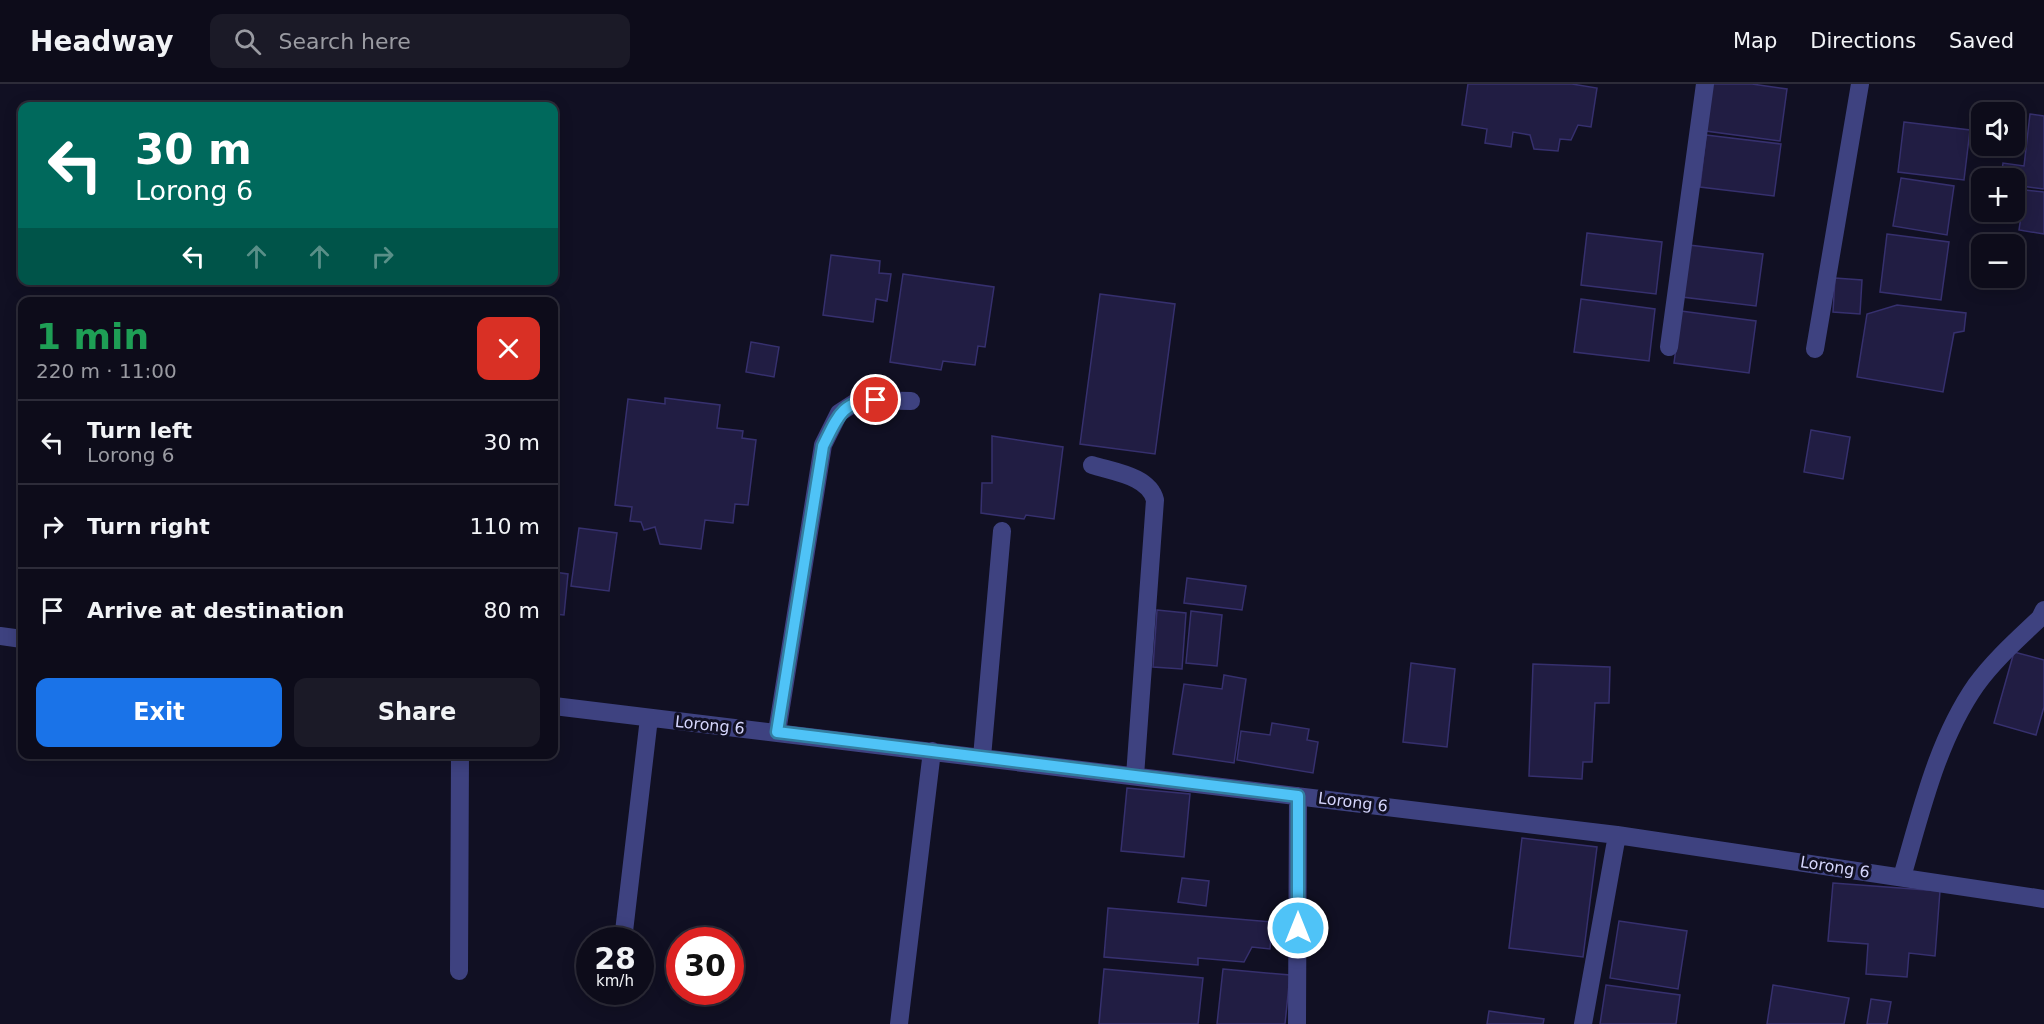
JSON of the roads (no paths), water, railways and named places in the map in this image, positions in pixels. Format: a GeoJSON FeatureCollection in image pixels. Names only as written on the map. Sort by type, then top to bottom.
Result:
{"type":"FeatureCollection","features":[{"type":"Feature","properties":{"kind":"street"},"geometry":{"type":"LineString","coordinates":[[1669,347],[1706,84]]}},
{"type":"Feature","properties":{"kind":"street"},"geometry":{"type":"LineString","coordinates":[[1815,349],[1860,84]]}},
{"type":"Feature","properties":{"kind":"street"},"geometry":{"type":"LineString","coordinates":[[777,732],[823,446],[839,413],[859,400],[911,401]]}},
{"type":"Feature","properties":{"kind":"street"},"geometry":{"type":"LineString","coordinates":[[1092,465],[1142,482],[1152,490],[1155,500],[1135,776]]}},
{"type":"Feature","properties":{"kind":"street"},"geometry":{"type":"LineString","coordinates":[[982,757],[1002,531]]}},
{"type":"Feature","properties":{"kind":"street"},"geometry":{"type":"LineString","coordinates":[[1902,877],[1936,766],[1961,709],[1997,660],[2040,618],[2044,610]]}},
{"type":"Feature","properties":{"kind":"street"},"geometry":{"type":"LineString","coordinates":[[0,636],[18,638]]}},
{"type":"Feature","properties":{"kind":"street","name":"Lorong 6"},"geometry":{"type":"LineString","coordinates":[[558,707],[1617,835],[2044,898]]}},
{"type":"Feature","properties":{"kind":"street"},"geometry":{"type":"LineString","coordinates":[[625,927],[649,718]]}},
{"type":"Feature","properties":{"kind":"street"},"geometry":{"type":"LineString","coordinates":[[899,1024],[932,751]]}},
{"type":"Feature","properties":{"kind":"street"},"geometry":{"type":"LineString","coordinates":[[459,971],[460,759]]}},
{"type":"Feature","properties":{"kind":"street"},"geometry":{"type":"LineString","coordinates":[[1297,1024],[1298,796]]}},
{"type":"Feature","properties":{"kind":"street"},"geometry":{"type":"LineString","coordinates":[[1583,1024],[1617,835]]}}]}
